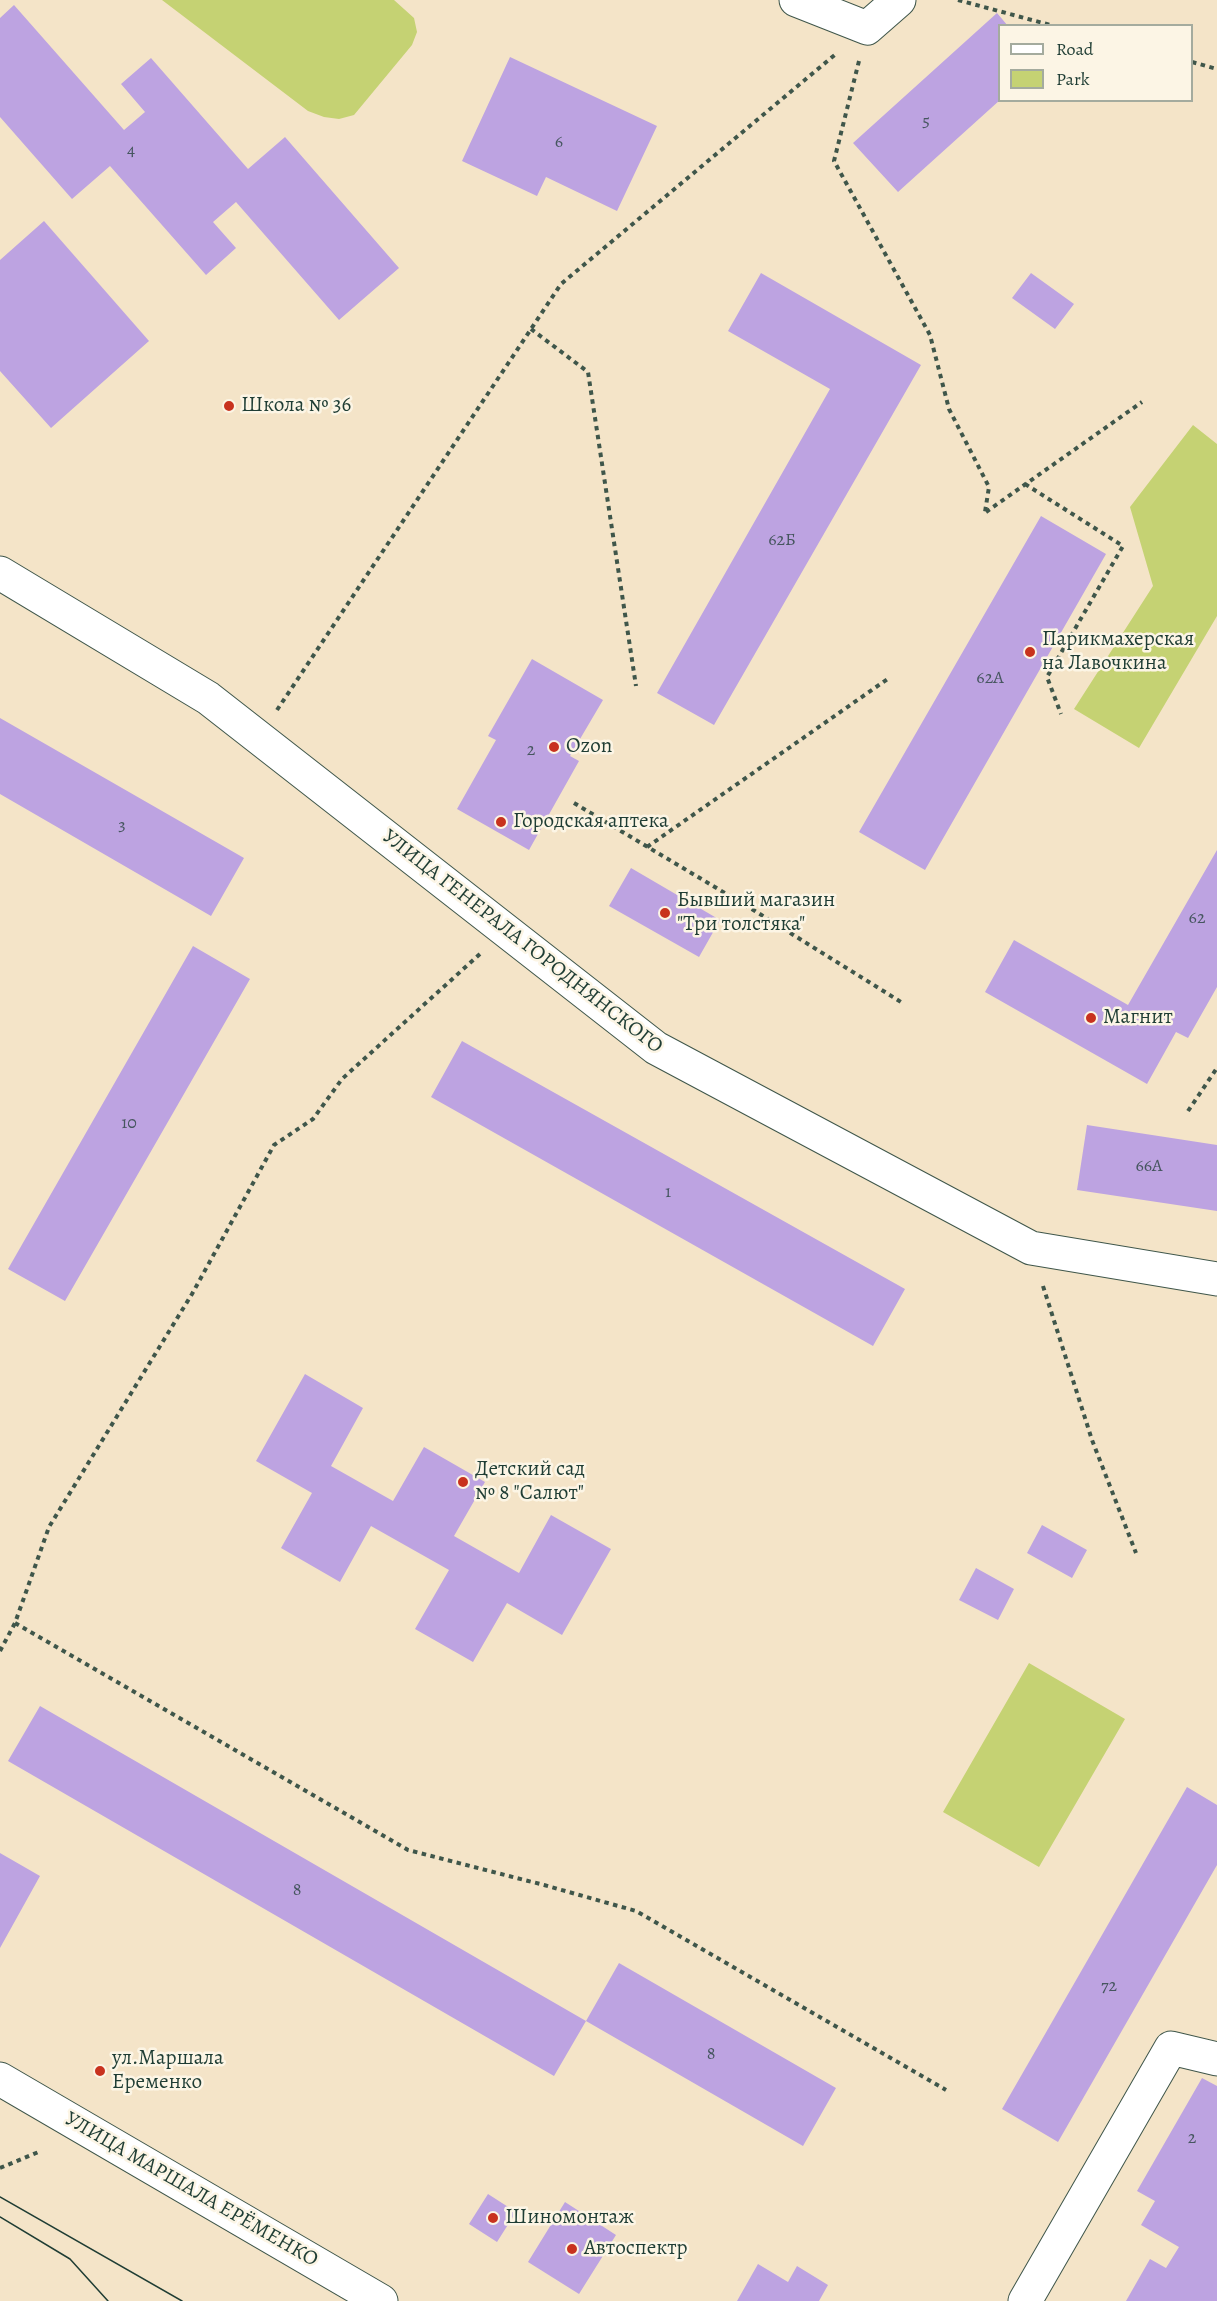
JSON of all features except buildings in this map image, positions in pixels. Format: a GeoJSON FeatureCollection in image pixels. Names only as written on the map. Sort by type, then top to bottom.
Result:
{"type":"FeatureCollection","features":[{"type":"Feature","properties":{"kind":"street"},"geometry":{"type":"LineString","coordinates":[[796,0],[867,28],[899,0]]}},
{"type":"Feature","properties":{"kind":"street","name":"УЛИЦА ГЕНЕРАЛА ГОРОДНЯНСКОГО"},"geometry":{"type":"LineString","coordinates":[[0,573],[208,698],[656,1048],[1031,1248],[1217,1280]]}},
{"type":"Feature","properties":{"kind":"street"},"geometry":{"type":"LineString","coordinates":[[1025,2301],[1171,2048],[1217,2059]]}},
{"type":"Feature","properties":{"kind":"street","name":"УЛИЦА МАРШАЛА ЕРЁМЕНКО"},"geometry":{"type":"LineString","coordinates":[[0,2079],[381,2301]]}},
{"type":"Feature","properties":{"kind":"path"},"geometry":{"type":"LineString","coordinates":[[958,0],[1047,24]]}},
{"type":"Feature","properties":{"kind":"path"},"geometry":{"type":"LineString","coordinates":[[259,738],[561,284],[867,28]]}},
{"type":"Feature","properties":{"kind":"path"},"geometry":{"type":"LineString","coordinates":[[867,28],[834,161],[930,335],[949,409],[989,487],[985,512],[1142,402]]}},
{"type":"Feature","properties":{"kind":"path"},"geometry":{"type":"LineString","coordinates":[[1193,63],[1217,69]]}},
{"type":"Feature","properties":{"kind":"path"},"geometry":{"type":"LineString","coordinates":[[531,329],[588,372],[636,686]]}},
{"type":"Feature","properties":{"kind":"path"},"geometry":{"type":"LineString","coordinates":[[1025,484],[1123,546],[1047,677],[1061,714]]}},
{"type":"Feature","properties":{"kind":"path"},"geometry":{"type":"LineString","coordinates":[[647,847],[889,678]]}},
{"type":"Feature","properties":{"kind":"path"},"geometry":{"type":"LineString","coordinates":[[574,803],[902,1002]]}},
{"type":"Feature","properties":{"kind":"path"},"geometry":{"type":"LineString","coordinates":[[0,1651],[15,1623],[49,1527],[192,1294],[274,1145],[313,1119],[342,1079],[506,931]]}},
{"type":"Feature","properties":{"kind":"path"},"geometry":{"type":"LineString","coordinates":[[1188,1111],[1217,1068]]}},
{"type":"Feature","properties":{"kind":"path"},"geometry":{"type":"LineString","coordinates":[[1031,1248],[1092,1440],[1136,1553]]}},
{"type":"Feature","properties":{"kind":"path"},"geometry":{"type":"LineString","coordinates":[[15,1623],[408,1850],[636,1911],[946,2090]]}},
{"type":"Feature","properties":{"kind":"path"},"geometry":{"type":"LineString","coordinates":[[0,2168],[41,2151]]}},
{"type":"Feature","properties":{"kind":"green space"},"geometry":{"type":"Polygon","coordinates":[[[162,0],[394,0],[414,18],[417,32],[412,45],[354,115],[339,119],[324,117],[308,111],[162,0]]]}},
{"type":"Feature","properties":{"kind":"green space"},"geometry":{"type":"Polygon","coordinates":[[[1193,425],[1217,444],[1217,616],[1139,748],[1074,709],[1153,586],[1130,507],[1193,425]]]}},
{"type":"Feature","properties":{"kind":"green space"},"geometry":{"type":"Polygon","coordinates":[[[1029,1663],[1125,1719],[1039,1867],[943,1812],[1029,1663]]]}},
{"type":"Feature","properties":{"kind":"tram line"},"geometry":{"type":"LineString","coordinates":[[0,2197],[182,2301]]}},
{"type":"Feature","properties":{"kind":"tram line"},"geometry":{"type":"LineString","coordinates":[[0,2217],[70,2259],[108,2301]]}},
{"type":"Feature","properties":{"kind":"place","name":"Школа № 36"},"geometry":{"type":"Point","coordinates":[229,406]}},
{"type":"Feature","properties":{"kind":"place","name":"Парикмахерская на Лавочкина"},"geometry":{"type":"Point","coordinates":[1030,652]}},
{"type":"Feature","properties":{"kind":"place","name":"Ozon"},"geometry":{"type":"Point","coordinates":[554,747]}},
{"type":"Feature","properties":{"kind":"place","name":"Городская аптека"},"geometry":{"type":"Point","coordinates":[501,822]}},
{"type":"Feature","properties":{"kind":"place","name":"Бывший магазин \"Три толстяка\""},"geometry":{"type":"Point","coordinates":[665,913]}},
{"type":"Feature","properties":{"kind":"place","name":"Магнит"},"geometry":{"type":"Point","coordinates":[1091,1018]}},
{"type":"Feature","properties":{"kind":"place","name":"Детский сад № 8 \"Салют\""},"geometry":{"type":"Point","coordinates":[463,1482]}},
{"type":"Feature","properties":{"kind":"place","name":"ул.Маршала Еременко"},"geometry":{"type":"Point","coordinates":[100,2071]}},
{"type":"Feature","properties":{"kind":"place","name":"Шиномонтаж"},"geometry":{"type":"Point","coordinates":[493,2218]}},
{"type":"Feature","properties":{"kind":"place","name":"Автоспектр"},"geometry":{"type":"Point","coordinates":[572,2249]}}]}
